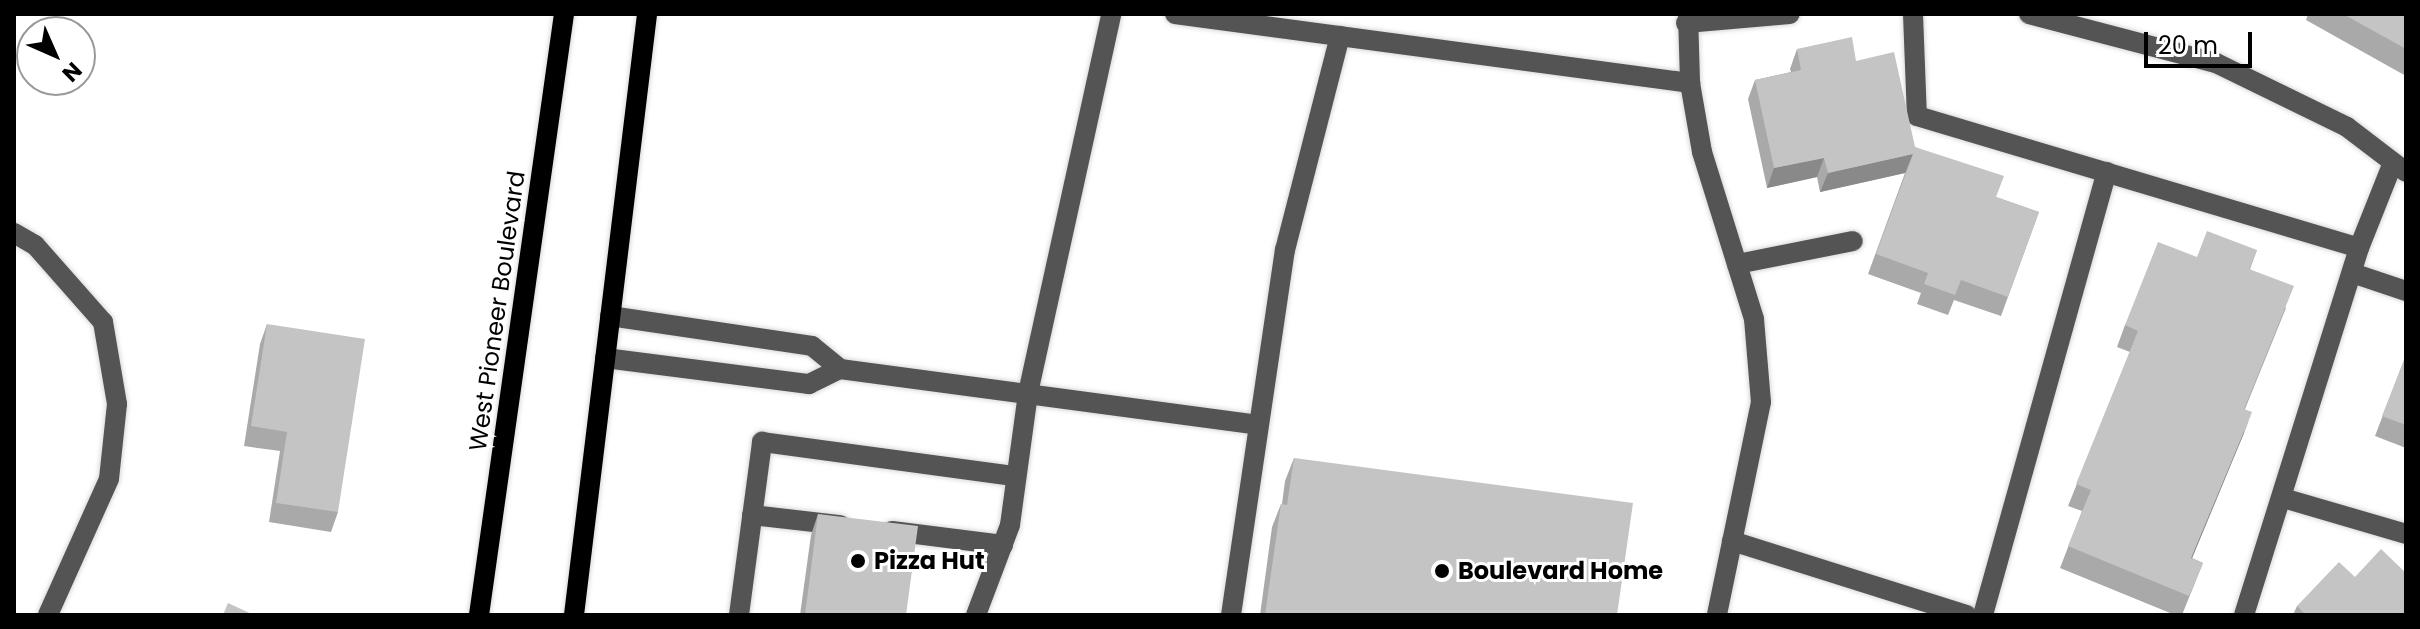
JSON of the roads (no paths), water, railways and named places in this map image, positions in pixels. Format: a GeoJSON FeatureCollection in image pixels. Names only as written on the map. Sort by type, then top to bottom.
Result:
{"type":"FeatureCollection","features":[{"type":"Feature","properties":{"kind":"main road","name":"West Pioneer Boulevard"},"geometry":{"type":"LineString","coordinates":[[479,615],[564,14]]}},
{"type":"Feature","properties":{"kind":"main road"},"geometry":{"type":"LineString","coordinates":[[574,615],[647,14]]}},
{"type":"Feature","properties":{"kind":"street"},"geometry":{"type":"LineString","coordinates":[[976,615],[1003,545],[1028,393],[1111,14]]}},
{"type":"Feature","properties":{"kind":"street"},"geometry":{"type":"LineString","coordinates":[[1175,14],[1690,83]]}},
{"type":"Feature","properties":{"kind":"street"},"geometry":{"type":"LineString","coordinates":[[1717,615],[1761,402],[1754,319],[1702,152],[1690,83],[1687,18],[1790,14]]}},
{"type":"Feature","properties":{"kind":"street"},"geometry":{"type":"LineString","coordinates":[[1913,14],[1917,116],[2359,248]]}},
{"type":"Feature","properties":{"kind":"street"},"geometry":{"type":"LineString","coordinates":[[2029,14],[2216,63],[2347,127],[2399,168],[2359,248],[2244,615]]}},
{"type":"Feature","properties":{"kind":"street"},"geometry":{"type":"LineString","coordinates":[[1231,615],[1285,250],[1340,36]]}},
{"type":"Feature","properties":{"kind":"street"},"geometry":{"type":"LineString","coordinates":[[1983,615],[2107,172]]}},
{"type":"Feature","properties":{"kind":"street"},"geometry":{"type":"LineString","coordinates":[[14,233],[35,245],[103,322],[117,404],[109,479],[48,615]]}},
{"type":"Feature","properties":{"kind":"street"},"geometry":{"type":"LineString","coordinates":[[1737,264],[1853,241]]}},
{"type":"Feature","properties":{"kind":"street"},"geometry":{"type":"LineString","coordinates":[[2352,273],[2406,291]]}},
{"type":"Feature","properties":{"kind":"street"},"geometry":{"type":"LineString","coordinates":[[610,316],[812,346],[840,369],[1258,425]]}},
{"type":"Feature","properties":{"kind":"street"},"geometry":{"type":"LineString","coordinates":[[605,358],[809,384],[840,369]]}},
{"type":"Feature","properties":{"kind":"street"},"geometry":{"type":"LineString","coordinates":[[739,615],[762,442],[1015,476]]}},
{"type":"Feature","properties":{"kind":"street"},"geometry":{"type":"LineString","coordinates":[[2283,498],[2406,534]]}},
{"type":"Feature","properties":{"kind":"street"},"geometry":{"type":"LineString","coordinates":[[752,515],[1003,545]]}},
{"type":"Feature","properties":{"kind":"street"},"geometry":{"type":"LineString","coordinates":[[1732,541],[1967,615]]}},
{"type":"Feature","properties":{"kind":"place","name":"Pizza Hut"},"geometry":{"type":"Point","coordinates":[858,561]}},
{"type":"Feature","properties":{"kind":"place","name":"Boulevard Home"},"geometry":{"type":"Point","coordinates":[1442,571]}}]}
